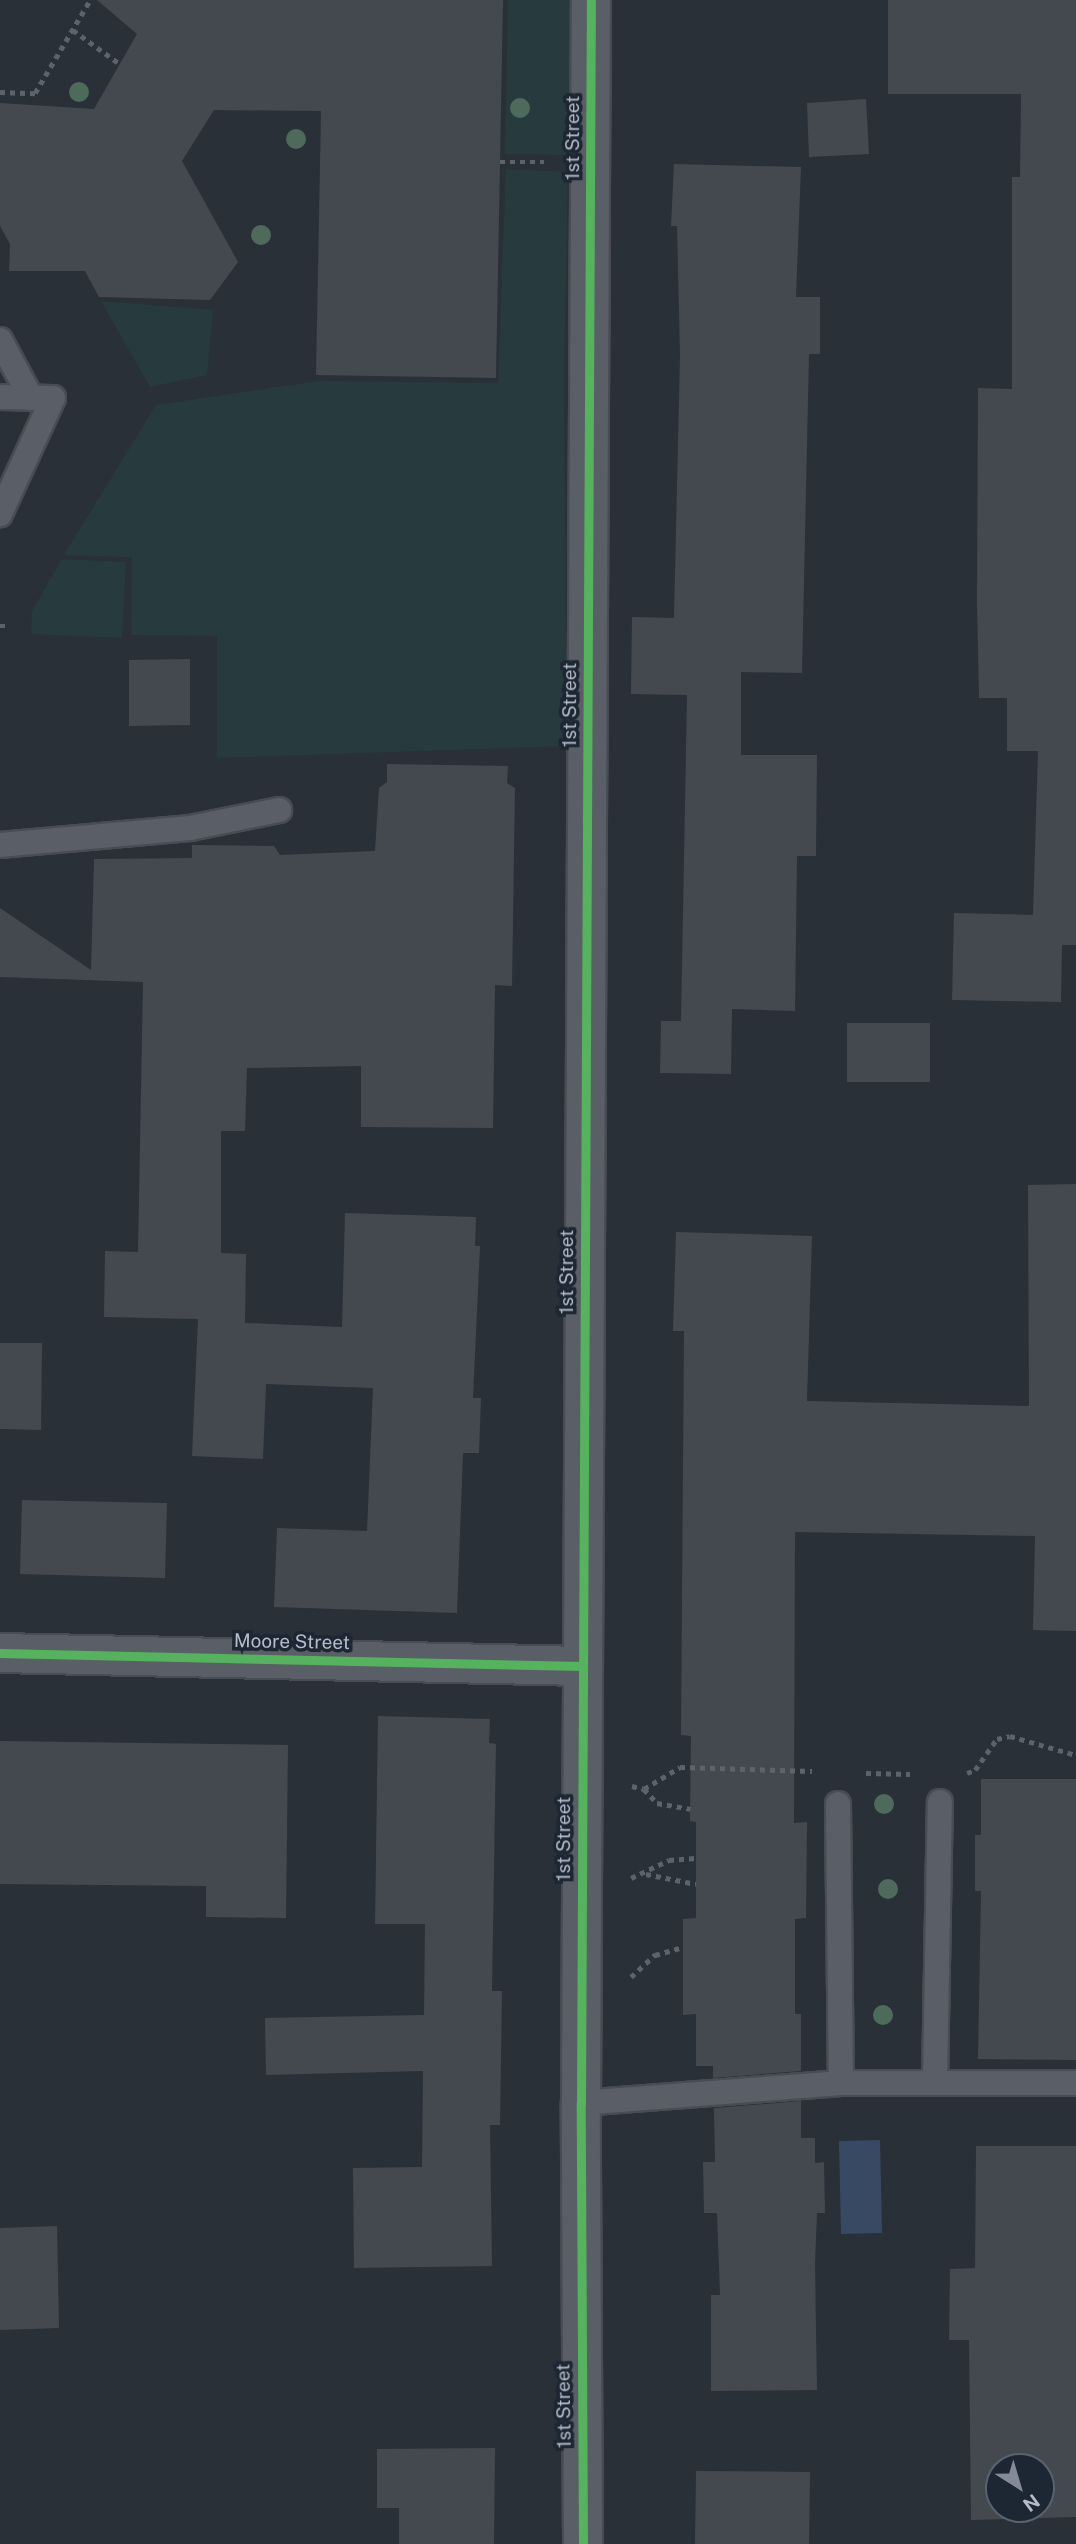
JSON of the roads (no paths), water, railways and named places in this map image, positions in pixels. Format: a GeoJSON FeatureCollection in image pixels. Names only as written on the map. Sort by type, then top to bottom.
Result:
{"type":"FeatureCollection","features":[{"type":"Feature","properties":{"kind":"street","name":"1st Street"},"geometry":{"type":"LineString","coordinates":[[583,2544],[581,1885],[591,0]]}},
{"type":"Feature","properties":{"kind":"street","name":"Moore Street"},"geometry":{"type":"LineString","coordinates":[[0,1653],[583,1666]]}},
{"type":"Feature","properties":{"kind":"lane"},"geometry":{"type":"LineString","coordinates":[[0,340],[31,398]]}},
{"type":"Feature","properties":{"kind":"lane"},"geometry":{"type":"LineString","coordinates":[[0,397],[53,398],[0,514]]}},
{"type":"Feature","properties":{"kind":"lane"},"geometry":{"type":"LineString","coordinates":[[0,845],[190,828],[279,810]]}},
{"type":"Feature","properties":{"kind":"lane"},"geometry":{"type":"LineString","coordinates":[[935,2081],[940,1802]]}},
{"type":"Feature","properties":{"kind":"lane"},"geometry":{"type":"LineString","coordinates":[[838,1804],[841,2083]]}},
{"type":"Feature","properties":{"kind":"lane"},"geometry":{"type":"LineString","coordinates":[[581,2103],[841,2083],[1076,2083]]}},
{"type":"Feature","properties":{"kind":"water"},"geometry":{"type":"Polygon","coordinates":[[[880,2140],[882,2233],[841,2234],[839,2141],[880,2140]]]}}]}
